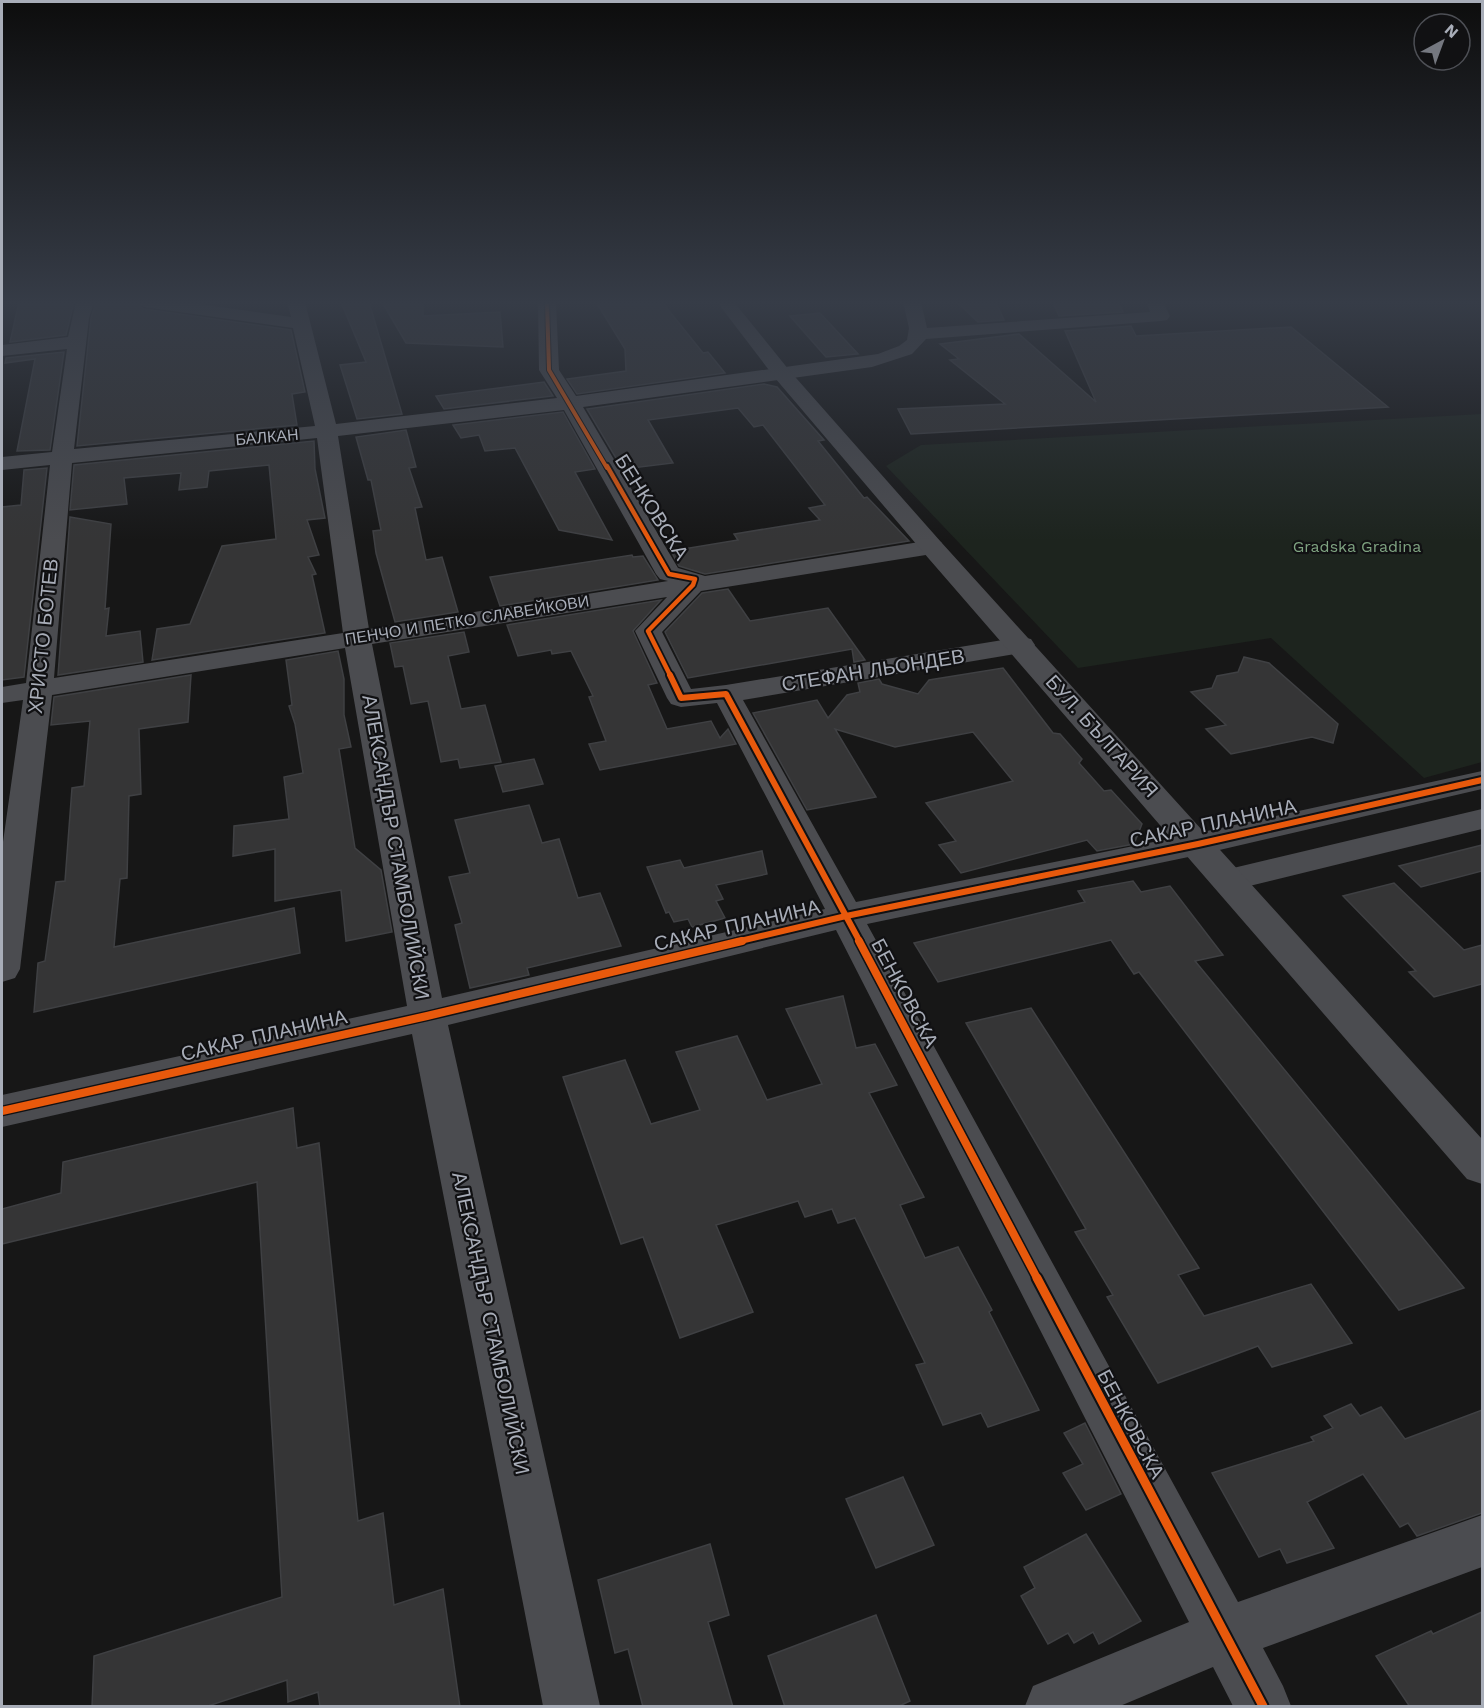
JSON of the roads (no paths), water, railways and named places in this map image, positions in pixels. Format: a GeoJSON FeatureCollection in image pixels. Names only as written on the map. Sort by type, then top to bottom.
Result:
{"type":"FeatureCollection","features":[{"type":"Feature","properties":{"kind":"street","name":"ХРИСТО БОТЕВ"},"geometry":{"type":"LineString","coordinates":[[2,969],[39,688],[62,456],[72,382]]}},
{"type":"Feature","properties":{"kind":"street","name":"АЛЕКСАНДЪР СТАМБОЛИЙСКИ"},"geometry":{"type":"LineString","coordinates":[[315,382],[327,431],[357,638],[427,1016],[571,1707]]}},
{"type":"Feature","properties":{"kind":"street","name":"БЕНКОВСКА"},"geometry":{"type":"LineString","coordinates":[[556,382],[669,574],[695,579],[693,585],[648,631],[681,698],[726,694],[846,916],[1263,1707]]}},
{"type":"Feature","properties":{"kind":"street","name":"БАЛКАН"},"geometry":{"type":"LineString","coordinates":[[2,463],[327,431],[570,403],[726,382]]}},
{"type":"Feature","properties":{"kind":"street","name":"БУЛ. БЪЛГАРИЯ"},"geometry":{"type":"LineString","coordinates":[[789,382],[932,547],[1198,844],[1482,1167]]}},
{"type":"Feature","properties":{"kind":"street","name":"ПЕНЧО И ПЕТКО СЛАВЕЙКОВИ"},"geometry":{"type":"LineString","coordinates":[[2,695],[932,547]]}},
{"type":"Feature","properties":{"kind":"street","name":"СТЕФАН ЛЬОНДЕВ"},"geometry":{"type":"LineString","coordinates":[[726,694],[1021,645]]}},
{"type":"Feature","properties":{"kind":"street","name":"САКАР ПЛАНИНА"},"geometry":{"type":"LineString","coordinates":[[2,1111],[427,1016],[846,916],[1198,844],[1482,780]]}},
{"type":"Feature","properties":{"kind":"street"},"geometry":{"type":"LineString","coordinates":[[1434,791],[1478,824]]}},
{"type":"Feature","properties":{"kind":"street"},"geometry":{"type":"LineString","coordinates":[[1229,880],[1478,824]]}},
{"type":"Feature","properties":{"kind":"street"},"geometry":{"type":"LineString","coordinates":[[1053,1707],[1224,1635],[1482,1541]]}},
{"type":"Feature","properties":{"kind":"park label","name":"Gradska Gradina"},"geometry":{"type":"Point","coordinates":[1357,546]}}]}
